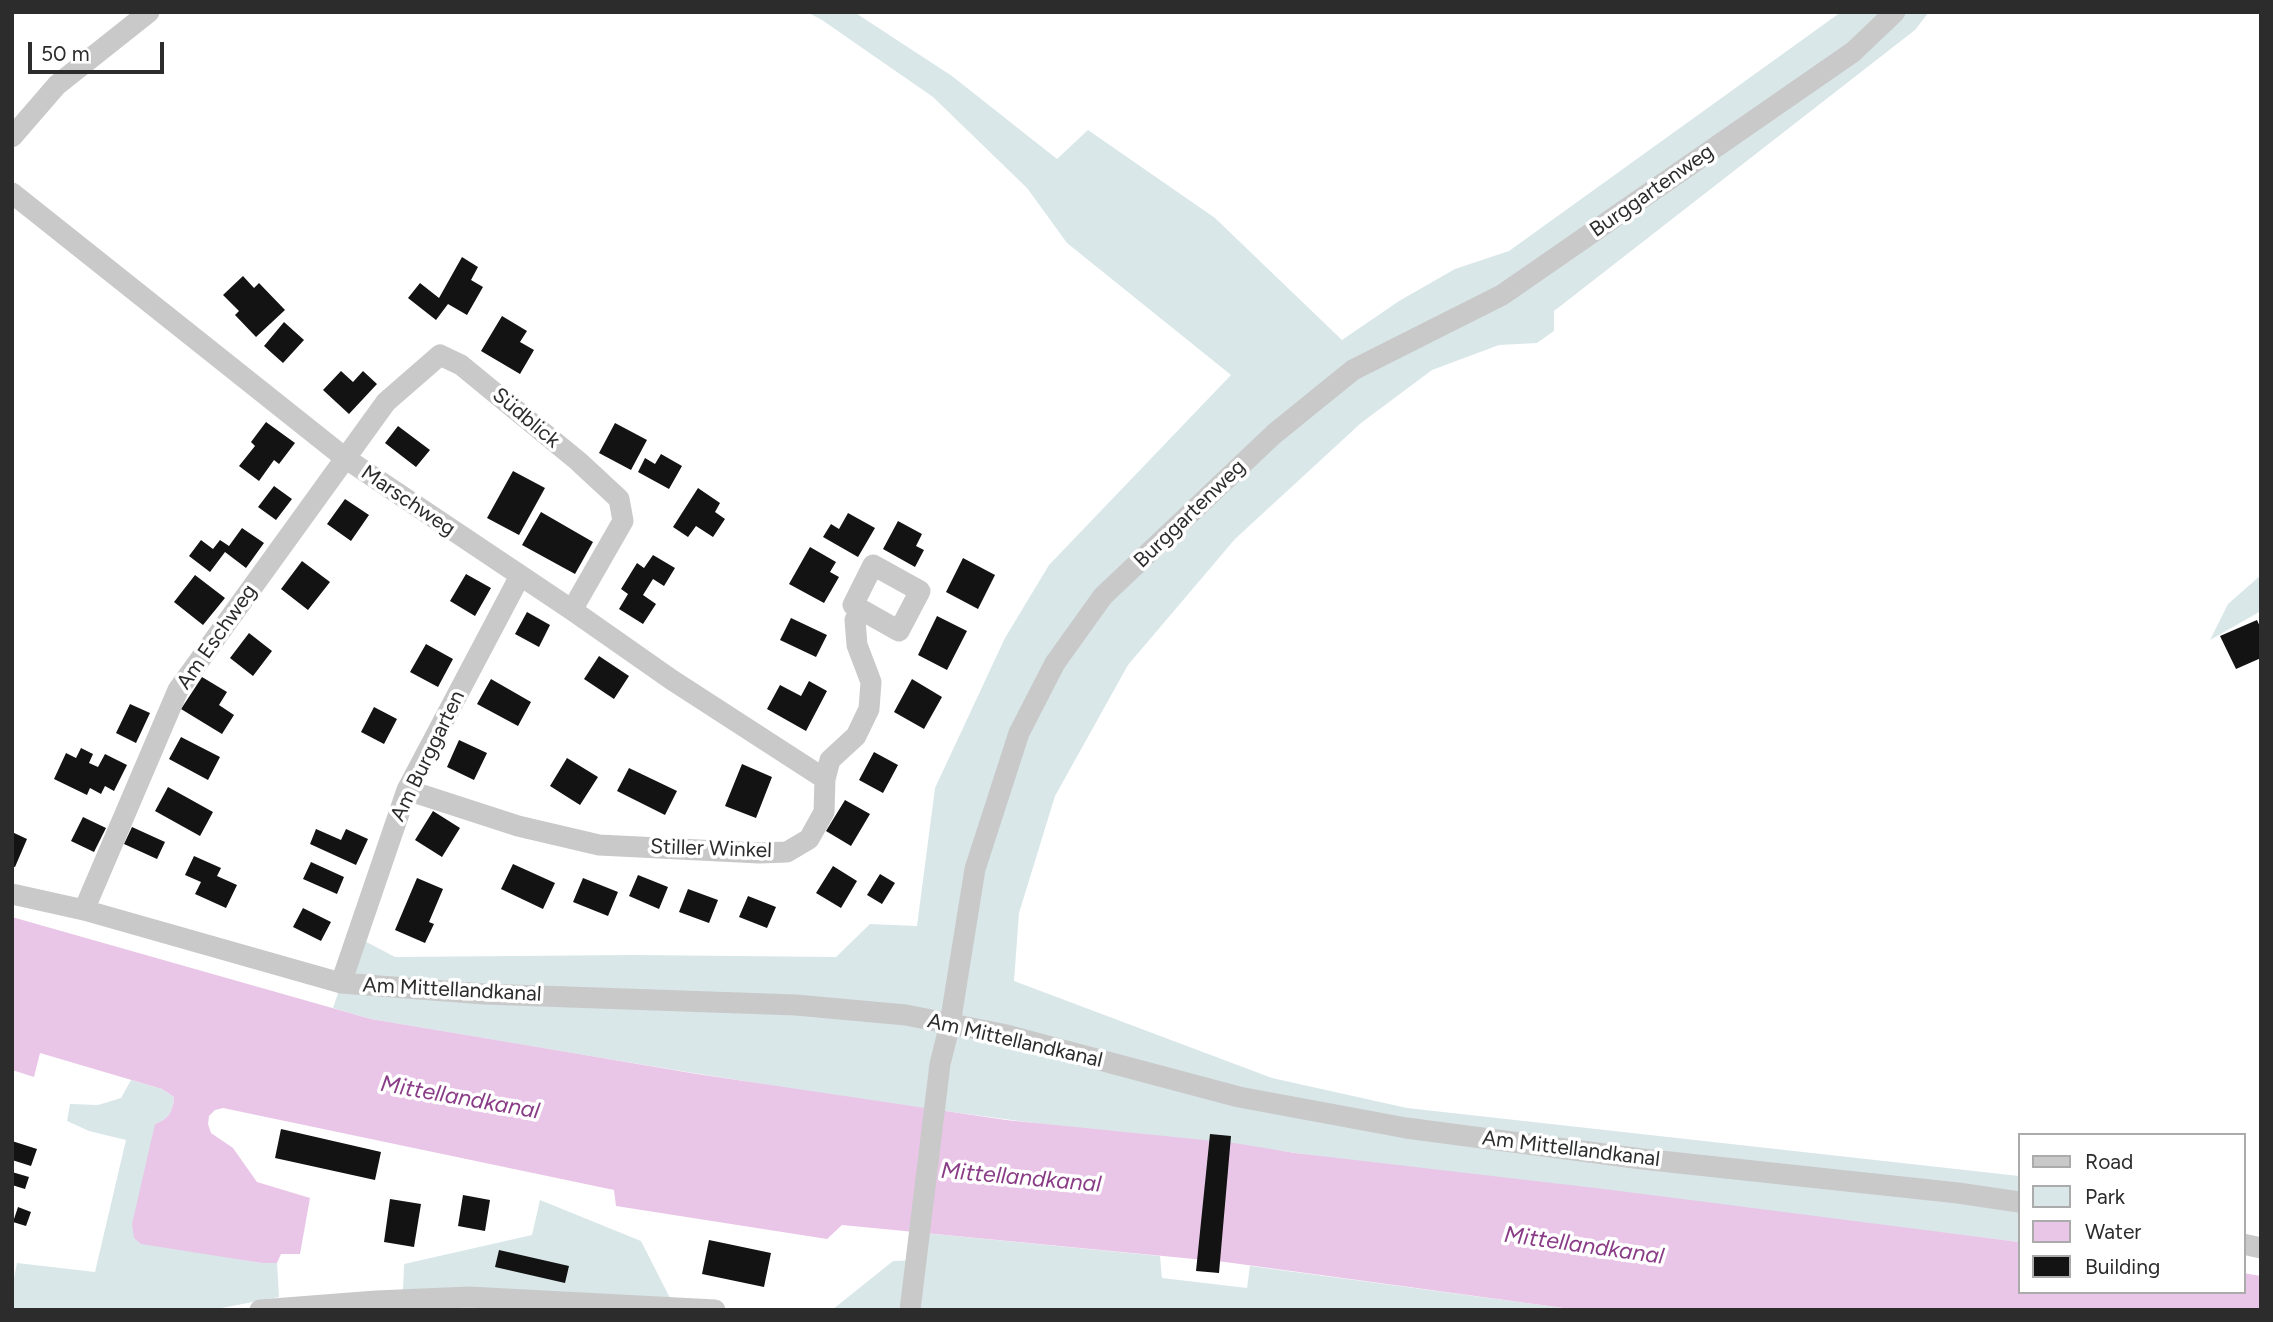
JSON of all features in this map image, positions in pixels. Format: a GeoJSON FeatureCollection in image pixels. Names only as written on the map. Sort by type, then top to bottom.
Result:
{"type":"FeatureCollection","features":[{"type":"Feature","properties":{"kind":"street"},"geometry":{"type":"LineString","coordinates":[[12,137],[57,85],[149,12]]}},
{"type":"Feature","properties":{"kind":"street","name":"Burggartenweg"},"geometry":{"type":"LineString","coordinates":[[910,1310],[940,1064],[950,1024],[975,869],[1019,733],[1055,663],[1103,596],[1274,434],[1353,370],[1502,295],[1853,52],[1895,12]]}},
{"type":"Feature","properties":{"kind":"street","name":"Marschweg"},"geometry":{"type":"LineString","coordinates":[[12,192],[345,458],[672,680],[825,779]]}},
{"type":"Feature","properties":{"kind":"street","name":"Südblick"},"geometry":{"type":"LineString","coordinates":[[345,458],[386,402],[439,355],[461,365],[578,461],[619,499],[623,522],[572,610]]}},
{"type":"Feature","properties":{"kind":"street","name":"Am Eschweg"},"geometry":{"type":"LineString","coordinates":[[84,910],[177,691],[345,458]]}},
{"type":"Feature","properties":{"kind":"street","name":"Am Burggarten"},"geometry":{"type":"LineString","coordinates":[[341,983],[407,790],[520,576]]}},
{"type":"Feature","properties":{"kind":"street","name":"Stiller Winkel"},"geometry":{"type":"LineString","coordinates":[[407,790],[518,826],[598,845],[787,852],[809,839],[824,812],[825,779],[830,760],[856,736],[869,709],[871,682],[857,645],[855,620],[860,610]]}},
{"type":"Feature","properties":{"kind":"street","name":"Am Mittellandkanal"},"geometry":{"type":"LineString","coordinates":[[12,894],[84,910],[341,983],[484,994],[796,1005],[906,1015],[1002,1034],[1239,1097],[1406,1128],[1642,1159],[2018,1202]]}},
{"type":"Feature","properties":{"kind":"street"},"geometry":{"type":"LineString","coordinates":[[260,1310],[470,1297],[715,1310]]}},
{"type":"Feature","properties":{"kind":"green space"},"geometry":{"type":"Polygon","coordinates":[[[807,12],[854,12],[952,76],[1057,159],[1088,130],[1215,218],[1342,340],[1399,301],[1455,269],[1509,251],[1841,12],[1929,12],[1915,30],[1554,311],[1554,331],[1537,343],[1499,345],[1432,370],[1361,423],[1235,539],[1128,665],[1055,796],[1019,913],[1014,981],[1272,1078],[1407,1108],[2018,1176],[2018,1242],[925,1108],[529,1046],[371,1019],[333,1008],[357,937],[395,957],[836,957],[870,924],[917,926],[935,788],[1005,638],[1049,565],[1231,375],[1067,243],[1027,188],[933,97],[807,12]]]}},
{"type":"Feature","properties":{"kind":"green space"},"geometry":{"type":"Polygon","coordinates":[[[2261,575],[2261,611],[2210,640],[2228,604],[2261,575]]]}},
{"type":"Feature","properties":{"kind":"green space"},"geometry":{"type":"Polygon","coordinates":[[[131,1080],[162,1089],[174,1097],[169,1114],[155,1124],[205,1253],[277,1263],[279,1297],[211,1310],[12,1310],[12,1288],[17,1263],[95,1272],[126,1140],[89,1131],[67,1121],[70,1104],[98,1105],[121,1098],[131,1080]]]}},
{"type":"Feature","properties":{"kind":"green space"},"geometry":{"type":"Polygon","coordinates":[[[540,1200],[641,1241],[670,1298],[673,1310],[387,1310],[403,1292],[404,1264],[532,1235],[540,1200]]]}},
{"type":"Feature","properties":{"kind":"green space"},"geometry":{"type":"Polygon","coordinates":[[[924,1233],[1160,1256],[1162,1278],[1247,1288],[1250,1266],[1578,1310],[832,1310],[893,1261],[921,1260],[924,1233]]]}},
{"type":"Feature","properties":{"kind":"water","name":"Mittellandkanal"},"geometry":{"type":"Polygon","coordinates":[[[12,917],[371,1019],[697,1074],[1006,1120],[1234,1143],[1295,1153],[2018,1242],[2018,1294],[2245,1294],[2245,1273],[2261,1276],[2261,1310],[1578,1310],[1225,1262],[842,1225],[827,1239],[616,1206],[614,1190],[223,1108],[215,1110],[209,1116],[211,1133],[233,1148],[257,1182],[310,1198],[300,1254],[281,1254],[277,1263],[262,1263],[141,1244],[134,1238],[132,1224],[155,1124],[169,1114],[174,1097],[162,1089],[40,1053],[34,1077],[12,1070],[12,917]]]}},
{"type":"Feature","properties":{"kind":"building"},"geometry":{"type":"Polygon","coordinates":[[[462,257],[478,267],[471,280],[483,287],[467,315],[448,304],[436,320],[408,298],[420,283],[439,298],[462,257]]]}},
{"type":"Feature","properties":{"kind":"building"},"geometry":{"type":"Polygon","coordinates":[[[243,276],[254,288],[259,283],[285,310],[256,337],[235,315],[239,311],[223,295],[243,276]]]}},
{"type":"Feature","properties":{"kind":"building"},"geometry":{"type":"Polygon","coordinates":[[[502,316],[527,331],[520,342],[534,350],[520,374],[481,351],[502,316]]]}},
{"type":"Feature","properties":{"kind":"building"},"geometry":{"type":"Polygon","coordinates":[[[284,322],[304,340],[283,363],[264,346],[284,322]]]}},
{"type":"Feature","properties":{"kind":"building"},"geometry":{"type":"Polygon","coordinates":[[[341,371],[353,382],[363,371],[377,384],[349,414],[323,390],[341,371]]]}},
{"type":"Feature","properties":{"kind":"building"},"geometry":{"type":"Polygon","coordinates":[[[266,422],[295,443],[279,464],[274,460],[259,481],[239,466],[255,446],[251,442],[266,422]]]}},
{"type":"Feature","properties":{"kind":"building"},"geometry":{"type":"Polygon","coordinates":[[[615,423],[647,440],[631,470],[599,453],[615,423]]]}},
{"type":"Feature","properties":{"kind":"building"},"geometry":{"type":"Polygon","coordinates":[[[398,426],[430,450],[416,467],[385,443],[398,426]]]}},
{"type":"Feature","properties":{"kind":"building"},"geometry":{"type":"Polygon","coordinates":[[[661,454],[682,466],[669,489],[638,472],[645,458],[655,464],[661,454]]]}},
{"type":"Feature","properties":{"kind":"building"},"geometry":{"type":"Polygon","coordinates":[[[513,471],[545,488],[519,535],[487,518],[513,471]]]}},
{"type":"Feature","properties":{"kind":"building"},"geometry":{"type":"Polygon","coordinates":[[[274,486],[292,499],[276,520],[258,507],[274,486]]]}},
{"type":"Feature","properties":{"kind":"building"},"geometry":{"type":"Polygon","coordinates":[[[698,488],[720,503],[715,512],[725,519],[713,537],[696,526],[688,537],[673,527],[698,488]]]}},
{"type":"Feature","properties":{"kind":"building"},"geometry":{"type":"Polygon","coordinates":[[[345,499],[369,515],[351,541],[327,524],[345,499]]]}},
{"type":"Feature","properties":{"kind":"building"},"geometry":{"type":"Polygon","coordinates":[[[541,512],[593,542],[575,574],[522,545],[541,512]]]}},
{"type":"Feature","properties":{"kind":"building"},"geometry":{"type":"Polygon","coordinates":[[[848,513],[875,528],[858,557],[823,537],[831,524],[839,529],[848,513]]]}},
{"type":"Feature","properties":{"kind":"building"},"geometry":{"type":"Polygon","coordinates":[[[898,521],[922,534],[916,546],[924,550],[915,567],[883,549],[898,521]]]}},
{"type":"Feature","properties":{"kind":"building"},"geometry":{"type":"Polygon","coordinates":[[[242,528],[264,543],[246,568],[225,552],[210,572],[189,556],[201,540],[213,549],[220,540],[229,546],[242,528]]]}},
{"type":"Feature","properties":{"kind":"building"},"geometry":{"type":"Polygon","coordinates":[[[810,547],[836,562],[830,572],[839,577],[824,603],[789,584],[810,547]]]}},
{"type":"Feature","properties":{"kind":"building"},"geometry":{"type":"Polygon","coordinates":[[[653,555],[675,568],[664,586],[653,579],[643,595],[656,604],[643,624],[619,609],[628,594],[621,589],[637,563],[644,568],[653,555]]]}},
{"type":"Feature","properties":{"kind":"building"},"geometry":{"type":"Polygon","coordinates":[[[963,558],[995,575],[978,609],[946,592],[963,558]]]}},
{"type":"Feature","properties":{"kind":"building"},"geometry":{"type":"Polygon","coordinates":[[[302,561],[330,582],[308,610],[281,589],[302,561]]]}},
{"type":"Feature","properties":{"kind":"building"},"geometry":{"type":"Polygon","coordinates":[[[466,574],[491,588],[475,616],[450,601],[466,574]]]}},
{"type":"Feature","properties":{"kind":"building"},"geometry":{"type":"Polygon","coordinates":[[[195,575],[225,598],[203,625],[174,602],[195,575]]]}},
{"type":"Feature","properties":{"kind":"building"},"geometry":{"type":"Polygon","coordinates":[[[527,612],[550,625],[539,647],[515,634],[527,612]]]}},
{"type":"Feature","properties":{"kind":"building"},"geometry":{"type":"Polygon","coordinates":[[[937,616],[967,631],[947,670],[918,655],[937,616]]]}},
{"type":"Feature","properties":{"kind":"building"},"geometry":{"type":"Polygon","coordinates":[[[791,618],[827,635],[816,657],[780,640],[791,618]]]}},
{"type":"Feature","properties":{"kind":"building"},"geometry":{"type":"Polygon","coordinates":[[[2257,620],[2261,629],[2261,658],[2236,669],[2220,636],[2257,620]]]}},
{"type":"Feature","properties":{"kind":"building"},"geometry":{"type":"Polygon","coordinates":[[[249,633],[272,651],[253,676],[230,658],[249,633]]]}},
{"type":"Feature","properties":{"kind":"building"},"geometry":{"type":"Polygon","coordinates":[[[426,644],[453,659],[438,687],[410,672],[426,644]]]}},
{"type":"Feature","properties":{"kind":"building"},"geometry":{"type":"Polygon","coordinates":[[[599,656],[629,676],[614,699],[584,679],[599,656]]]}},
{"type":"Feature","properties":{"kind":"building"},"geometry":{"type":"Polygon","coordinates":[[[202,677],[227,692],[219,705],[234,715],[222,734],[181,709],[202,677]]]}},
{"type":"Feature","properties":{"kind":"building"},"geometry":{"type":"Polygon","coordinates":[[[491,679],[531,702],[518,726],[477,704],[491,679]]]}},
{"type":"Feature","properties":{"kind":"building"},"geometry":{"type":"Polygon","coordinates":[[[912,679],[942,697],[924,729],[894,712],[912,679]]]}},
{"type":"Feature","properties":{"kind":"building"},"geometry":{"type":"Polygon","coordinates":[[[809,681],[827,691],[806,731],[767,709],[780,685],[801,696],[809,681]]]}},
{"type":"Feature","properties":{"kind":"building"},"geometry":{"type":"Polygon","coordinates":[[[130,704],[150,713],[136,743],[116,733],[130,704]]]}},
{"type":"Feature","properties":{"kind":"building"},"geometry":{"type":"Polygon","coordinates":[[[374,707],[397,719],[384,744],[361,732],[374,707]]]}},
{"type":"Feature","properties":{"kind":"building"},"geometry":{"type":"Polygon","coordinates":[[[181,737],[220,757],[208,780],[169,759],[181,737]]]}},
{"type":"Feature","properties":{"kind":"building"},"geometry":{"type":"Polygon","coordinates":[[[459,740],[487,753],[474,780],[447,767],[459,740]]]}},
{"type":"Feature","properties":{"kind":"building"},"geometry":{"type":"Polygon","coordinates":[[[81,748],[93,754],[89,763],[98,767],[105,754],[127,765],[114,791],[105,786],[101,794],[90,788],[87,795],[54,779],[66,753],[76,758],[81,748]]]}},
{"type":"Feature","properties":{"kind":"building"},"geometry":{"type":"Polygon","coordinates":[[[874,752],[898,765],[883,793],[859,780],[874,752]]]}},
{"type":"Feature","properties":{"kind":"building"},"geometry":{"type":"Polygon","coordinates":[[[567,758],[598,777],[580,805],[550,786],[567,758]]]}},
{"type":"Feature","properties":{"kind":"building"},"geometry":{"type":"Polygon","coordinates":[[[742,764],[772,777],[756,818],[725,806],[742,764]]]}},
{"type":"Feature","properties":{"kind":"building"},"geometry":{"type":"Polygon","coordinates":[[[629,768],[677,791],[665,815],[617,791],[629,768]]]}},
{"type":"Feature","properties":{"kind":"building"},"geometry":{"type":"Polygon","coordinates":[[[168,787],[213,812],[200,836],[155,811],[168,787]]]}},
{"type":"Feature","properties":{"kind":"building"},"geometry":{"type":"Polygon","coordinates":[[[845,800],[870,814],[851,846],[826,831],[845,800]]]}},
{"type":"Feature","properties":{"kind":"building"},"geometry":{"type":"Polygon","coordinates":[[[433,811],[460,828],[442,857],[415,840],[433,811]]]}},
{"type":"Feature","properties":{"kind":"building"},"geometry":{"type":"Polygon","coordinates":[[[83,817],[106,828],[94,852],[71,841],[83,817]]]}},
{"type":"Feature","properties":{"kind":"building"},"geometry":{"type":"Polygon","coordinates":[[[132,827],[165,842],[157,859],[124,844],[132,827]]]}},
{"type":"Feature","properties":{"kind":"building"},"geometry":{"type":"Polygon","coordinates":[[[316,829],[341,840],[346,829],[368,839],[356,865],[310,844],[316,829]]]}},
{"type":"Feature","properties":{"kind":"building"},"geometry":{"type":"Polygon","coordinates":[[[12,832],[27,839],[15,867],[12,866],[12,832]]]}},
{"type":"Feature","properties":{"kind":"building"},"geometry":{"type":"Polygon","coordinates":[[[194,856],[221,868],[217,876],[237,885],[226,908],[195,894],[201,882],[185,875],[194,856]]]}},
{"type":"Feature","properties":{"kind":"building"},"geometry":{"type":"Polygon","coordinates":[[[311,862],[344,877],[337,894],[303,879],[311,862]]]}},
{"type":"Feature","properties":{"kind":"building"},"geometry":{"type":"Polygon","coordinates":[[[513,864],[555,883],[543,909],[501,889],[513,864]]]}},
{"type":"Feature","properties":{"kind":"building"},"geometry":{"type":"Polygon","coordinates":[[[833,866],[857,881],[841,908],[816,893],[833,866]]]}},
{"type":"Feature","properties":{"kind":"building"},"geometry":{"type":"Polygon","coordinates":[[[880,874],[895,883],[882,904],[867,895],[880,874]]]}},
{"type":"Feature","properties":{"kind":"building"},"geometry":{"type":"Polygon","coordinates":[[[638,875],[668,887],[659,909],[629,896],[638,875]]]}},
{"type":"Feature","properties":{"kind":"building"},"geometry":{"type":"Polygon","coordinates":[[[417,878],[443,889],[429,922],[434,924],[425,943],[395,930],[417,878]]]}},
{"type":"Feature","properties":{"kind":"building"},"geometry":{"type":"Polygon","coordinates":[[[583,878],[618,892],[608,916],[573,902],[583,878]]]}},
{"type":"Feature","properties":{"kind":"building"},"geometry":{"type":"Polygon","coordinates":[[[688,889],[718,900],[709,923],[679,912],[688,889]]]}},
{"type":"Feature","properties":{"kind":"building"},"geometry":{"type":"Polygon","coordinates":[[[748,896],[776,907],[767,928],[739,917],[748,896]]]}},
{"type":"Feature","properties":{"kind":"building"},"geometry":{"type":"Polygon","coordinates":[[[303,908],[331,922],[321,941],[293,927],[303,908]]]}},
{"type":"Feature","properties":{"kind":"building"},"geometry":{"type":"Polygon","coordinates":[[[281,1129],[381,1152],[375,1180],[275,1158],[281,1129]]]}},
{"type":"Feature","properties":{"kind":"building"},"geometry":{"type":"Polygon","coordinates":[[[1210,1134],[1231,1136],[1219,1273],[1196,1271],[1210,1134]]]}},
{"type":"Feature","properties":{"kind":"building"},"geometry":{"type":"Polygon","coordinates":[[[12,1141],[37,1149],[31,1166],[12,1160],[12,1141]]]}},
{"type":"Feature","properties":{"kind":"building"},"geometry":{"type":"Polygon","coordinates":[[[12,1172],[29,1177],[25,1189],[12,1185],[12,1172]]]}},
{"type":"Feature","properties":{"kind":"building"},"geometry":{"type":"Polygon","coordinates":[[[463,1195],[490,1200],[485,1231],[458,1226],[463,1195]]]}},
{"type":"Feature","properties":{"kind":"building"},"geometry":{"type":"Polygon","coordinates":[[[390,1199],[421,1204],[414,1247],[384,1242],[390,1199]]]}},
{"type":"Feature","properties":{"kind":"building"},"geometry":{"type":"Polygon","coordinates":[[[18,1207],[31,1212],[26,1226],[13,1222],[18,1207]]]}},
{"type":"Feature","properties":{"kind":"building"},"geometry":{"type":"Polygon","coordinates":[[[709,1240],[771,1253],[764,1287],[702,1274],[709,1240]]]}},
{"type":"Feature","properties":{"kind":"building"},"geometry":{"type":"Polygon","coordinates":[[[499,1250],[569,1266],[565,1283],[495,1267],[499,1250]]]}}]}
